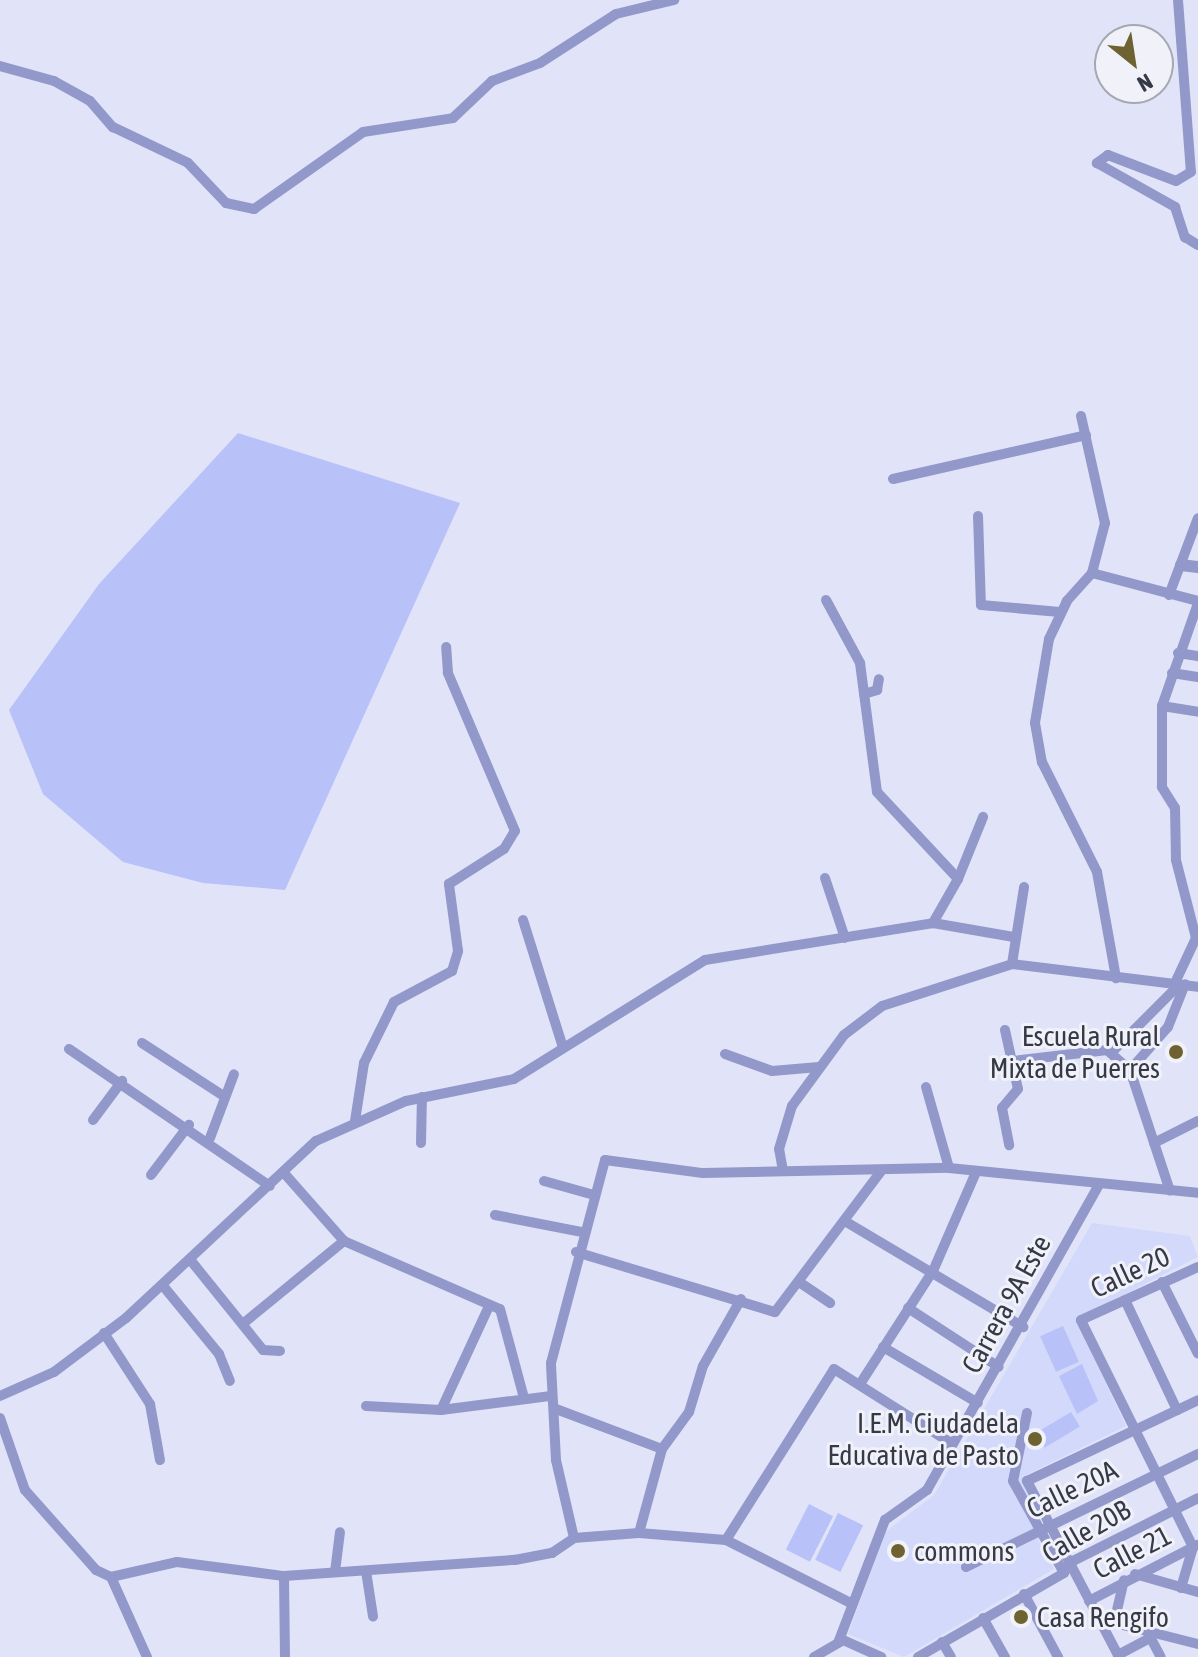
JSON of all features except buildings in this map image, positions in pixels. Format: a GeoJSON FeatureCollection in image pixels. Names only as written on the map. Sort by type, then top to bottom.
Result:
{"type":"FeatureCollection","features":[{"type":"Feature","properties":{"kind":"street"},"geometry":{"type":"LineString","coordinates":[[0,66],[54,81],[90,101],[113,127],[188,163],[226,203],[254,209],[363,132],[453,118],[492,81],[540,63],[616,14],[674,0]]}},
{"type":"Feature","properties":{"kind":"street"},"geometry":{"type":"LineString","coordinates":[[1178,0],[1191,172],[1176,181],[1108,155],[1097,159],[1175,207],[1185,237],[1198,245]]}},
{"type":"Feature","properties":{"kind":"street"},"geometry":{"type":"LineString","coordinates":[[1081,416],[1105,523],[1092,573],[1060,612],[1041,664],[1035,723],[1042,762],[1097,872],[1116,978]]}},
{"type":"Feature","properties":{"kind":"street"},"geometry":{"type":"LineString","coordinates":[[893,479],[1086,435]]}},
{"type":"Feature","properties":{"kind":"street"},"geometry":{"type":"LineString","coordinates":[[978,516],[981,605],[1060,612]]}},
{"type":"Feature","properties":{"kind":"street"},"geometry":{"type":"LineString","coordinates":[[1169,595],[1198,518]]}},
{"type":"Feature","properties":{"kind":"street"},"geometry":{"type":"LineString","coordinates":[[1181,565],[1198,567]]}},
{"type":"Feature","properties":{"kind":"street"},"geometry":{"type":"LineString","coordinates":[[1092,573],[1198,602],[1162,706],[1162,787],[1175,808],[1176,860],[1196,938],[1168,1027],[1130,1070]]}},
{"type":"Feature","properties":{"kind":"street"},"geometry":{"type":"LineString","coordinates":[[826,600],[860,663],[877,792],[958,879]]}},
{"type":"Feature","properties":{"kind":"street"},"geometry":{"type":"LineString","coordinates":[[355,1121],[364,1063],[394,1002],[452,971],[458,951],[449,884],[504,849],[515,831],[448,673],[446,647]]}},
{"type":"Feature","properties":{"kind":"street"},"geometry":{"type":"LineString","coordinates":[[1178,653],[1198,656]]}},
{"type":"Feature","properties":{"kind":"street"},"geometry":{"type":"LineString","coordinates":[[1172,673],[1198,677]]}},
{"type":"Feature","properties":{"kind":"street"},"geometry":{"type":"LineString","coordinates":[[864,694],[877,690],[879,679]]}},
{"type":"Feature","properties":{"kind":"street"},"geometry":{"type":"LineString","coordinates":[[1162,706],[1198,712]]}},
{"type":"Feature","properties":{"kind":"street"},"geometry":{"type":"LineString","coordinates":[[933,923],[958,879],[983,817]]}},
{"type":"Feature","properties":{"kind":"street"},"geometry":{"type":"LineString","coordinates":[[825,878],[845,938]]}},
{"type":"Feature","properties":{"kind":"street"},"geometry":{"type":"LineString","coordinates":[[1012,964],[1024,887]]}},
{"type":"Feature","properties":{"kind":"street"},"geometry":{"type":"LineString","coordinates":[[523,920],[563,1048]]}},
{"type":"Feature","properties":{"kind":"street"},"geometry":{"type":"LineString","coordinates":[[0,1396],[54,1372],[164,1287],[316,1141],[355,1121],[422,1097],[498,1086],[705,960],[933,923],[1014,937]]}},
{"type":"Feature","properties":{"kind":"street"},"geometry":{"type":"LineString","coordinates":[[783,1171],[779,1149],[792,1106],[844,1035],[882,1006],[1012,964],[1198,987]]}},
{"type":"Feature","properties":{"kind":"street"},"geometry":{"type":"LineString","coordinates":[[1013,1061],[1111,1053],[1179,985]]}},
{"type":"Feature","properties":{"kind":"street"},"geometry":{"type":"LineString","coordinates":[[1005,1030],[1018,1089],[1002,1108],[1009,1145]]}},
{"type":"Feature","properties":{"kind":"street"},"geometry":{"type":"LineString","coordinates":[[142,1043],[225,1097]]}},
{"type":"Feature","properties":{"kind":"street"},"geometry":{"type":"LineString","coordinates":[[69,1049],[210,1138],[270,1186]]}},
{"type":"Feature","properties":{"kind":"street"},"geometry":{"type":"LineString","coordinates":[[1111,1053],[1130,1070],[1170,1191]]}},
{"type":"Feature","properties":{"kind":"street"},"geometry":{"type":"LineString","coordinates":[[725,1054],[772,1071],[819,1067]]}},
{"type":"Feature","properties":{"kind":"street"},"geometry":{"type":"LineString","coordinates":[[210,1138],[234,1074]]}},
{"type":"Feature","properties":{"kind":"street"},"geometry":{"type":"LineString","coordinates":[[93,1120],[122,1081]]}},
{"type":"Feature","properties":{"kind":"street"},"geometry":{"type":"LineString","coordinates":[[926,1087],[949,1168]]}},
{"type":"Feature","properties":{"kind":"street"},"geometry":{"type":"LineString","coordinates":[[421,1143],[422,1097]]}},
{"type":"Feature","properties":{"kind":"street"},"geometry":{"type":"LineString","coordinates":[[1154,1143],[1198,1121]]}},
{"type":"Feature","properties":{"kind":"street"},"geometry":{"type":"LineString","coordinates":[[151,1175],[189,1125]]}},
{"type":"Feature","properties":{"kind":"street"},"geometry":{"type":"LineString","coordinates":[[574,1538],[556,1460],[556,1409],[551,1396],[576,1252],[605,1160],[703,1173],[949,1168],[1198,1193]]}},
{"type":"Feature","properties":{"kind":"street"},"geometry":{"type":"LineString","coordinates":[[576,1252],[741,1299],[775,1312],[802,1284],[848,1223],[882,1170]]}},
{"type":"Feature","properties":{"kind":"street"},"geometry":{"type":"LineString","coordinates":[[862,1381],[933,1271],[976,1172]]}},
{"type":"Feature","properties":{"kind":"street"},"geometry":{"type":"LineString","coordinates":[[284,1173],[344,1241],[500,1309],[524,1398]]}},
{"type":"Feature","properties":{"kind":"street"},"geometry":{"type":"LineString","coordinates":[[544,1181],[594,1195]]}},
{"type":"Feature","properties":{"kind":"street","name":"Carrera 9A Este"},"geometry":{"type":"LineString","coordinates":[[838,1643],[849,1602],[885,1520],[927,1490],[951,1443],[1023,1327],[1099,1185]]}},
{"type":"Feature","properties":{"kind":"street"},"geometry":{"type":"LineString","coordinates":[[495,1215],[582,1232]]}},
{"type":"Feature","properties":{"kind":"street"},"geometry":{"type":"LineString","coordinates":[[848,1223],[1023,1327]]}},
{"type":"Feature","properties":{"kind":"street"},"geometry":{"type":"LineString","coordinates":[[245,1322],[344,1241]]}},
{"type":"Feature","properties":{"kind":"street"},"geometry":{"type":"LineString","coordinates":[[192,1262],[245,1322],[263,1350],[280,1351]]}},
{"type":"Feature","properties":{"kind":"street","name":"Calle 20"},"geometry":{"type":"LineString","coordinates":[[1135,1430],[1081,1320],[1198,1267]]}},
{"type":"Feature","properties":{"kind":"street"},"geometry":{"type":"LineString","coordinates":[[1162,1282],[1198,1354]]}},
{"type":"Feature","properties":{"kind":"street"},"geometry":{"type":"LineString","coordinates":[[802,1284],[830,1303]]}},
{"type":"Feature","properties":{"kind":"street"},"geometry":{"type":"LineString","coordinates":[[164,1287],[219,1354],[230,1381]]}},
{"type":"Feature","properties":{"kind":"street"},"geometry":{"type":"LineString","coordinates":[[639,1533],[662,1449],[689,1412],[703,1366],[741,1299]]}},
{"type":"Feature","properties":{"kind":"street"},"geometry":{"type":"LineString","coordinates":[[1125,1300],[1177,1410]]}},
{"type":"Feature","properties":{"kind":"street"},"geometry":{"type":"LineString","coordinates":[[441,1410],[489,1306]]}},
{"type":"Feature","properties":{"kind":"street"},"geometry":{"type":"LineString","coordinates":[[908,1308],[999,1367]]}},
{"type":"Feature","properties":{"kind":"street"},"geometry":{"type":"LineString","coordinates":[[104,1333],[150,1404],[160,1460]]}},
{"type":"Feature","properties":{"kind":"street"},"geometry":{"type":"LineString","coordinates":[[883,1347],[978,1403]]}},
{"type":"Feature","properties":{"kind":"street"},"geometry":{"type":"LineString","coordinates":[[726,1540],[834,1369],[862,1381],[951,1443]]}},
{"type":"Feature","properties":{"kind":"street"},"geometry":{"type":"LineString","coordinates":[[366,1406],[441,1410],[551,1396]]}},
{"type":"Feature","properties":{"kind":"street"},"geometry":{"type":"LineString","coordinates":[[1045,1529],[1027,1481],[1198,1400]]}},
{"type":"Feature","properties":{"kind":"street"},"geometry":{"type":"LineString","coordinates":[[556,1409],[662,1449]]}},
{"type":"Feature","properties":{"kind":"street"},"geometry":{"type":"LineString","coordinates":[[1027,1413],[1013,1481],[1089,1601],[1118,1656],[1149,1634]]}},
{"type":"Feature","properties":{"kind":"street"},"geometry":{"type":"LineString","coordinates":[[0,1418],[25,1490],[111,1577],[147,1657]]}},
{"type":"Feature","properties":{"kind":"street"},"geometry":{"type":"LineString","coordinates":[[1135,1430],[1196,1547],[1181,1588]]}},
{"type":"Feature","properties":{"kind":"street","name":"Calle 20A"},"geometry":{"type":"LineString","coordinates":[[966,1567],[1198,1454]]}},
{"type":"Feature","properties":{"kind":"street","name":"Calle 20B"},"geometry":{"type":"LineString","coordinates":[[918,1657],[1066,1568],[1198,1498]]}},
{"type":"Feature","properties":{"kind":"street"},"geometry":{"type":"LineString","coordinates":[[335,1572],[340,1532]]}},
{"type":"Feature","properties":{"kind":"street"},"geometry":{"type":"LineString","coordinates":[[111,1577],[177,1562],[284,1576],[515,1560],[552,1553],[574,1538],[639,1533],[726,1540],[849,1602]]}},
{"type":"Feature","properties":{"kind":"street","name":"Calle 21"},"geometry":{"type":"LineString","coordinates":[[1089,1601],[1135,1574],[1196,1547]]}},
{"type":"Feature","properties":{"kind":"street"},"geometry":{"type":"LineString","coordinates":[[366,1571],[373,1616]]}},
{"type":"Feature","properties":{"kind":"street"},"geometry":{"type":"LineString","coordinates":[[1135,1574],[1198,1592]]}},
{"type":"Feature","properties":{"kind":"street"},"geometry":{"type":"LineString","coordinates":[[284,1576],[285,1657]]}},
{"type":"Feature","properties":{"kind":"street"},"geometry":{"type":"LineString","coordinates":[[1114,1623],[1124,1580]]}},
{"type":"Feature","properties":{"kind":"street"},"geometry":{"type":"LineString","coordinates":[[1024,1594],[1058,1657]]}},
{"type":"Feature","properties":{"kind":"street"},"geometry":{"type":"LineString","coordinates":[[983,1618],[1005,1657]]}},
{"type":"Feature","properties":{"kind":"street"},"geometry":{"type":"LineString","coordinates":[[1099,1619],[1198,1644]]}},
{"type":"Feature","properties":{"kind":"street"},"geometry":{"type":"LineString","coordinates":[[1149,1634],[1161,1657]]}},
{"type":"Feature","properties":{"kind":"street"},"geometry":{"type":"LineString","coordinates":[[942,1642],[951,1657]]}},
{"type":"Feature","properties":{"kind":"street"},"geometry":{"type":"LineString","coordinates":[[838,1643],[843,1657]]}},
{"type":"Feature","properties":{"kind":"street"},"geometry":{"type":"LineString","coordinates":[[814,1657],[838,1643],[881,1657]]}},
{"type":"Feature","properties":{"kind":"shaded area"},"geometry":{"type":"Polygon","coordinates":[[[238,433],[460,503],[285,890],[203,883],[123,862],[43,794],[9,710],[99,584],[238,433]]]}},
{"type":"Feature","properties":{"kind":"shaded area","name":"I.E.M. Ciudadela Educativa de Pasto"},"geometry":{"type":"Polygon","coordinates":[[[1092,1223],[1190,1236],[1198,1257],[1076,1319],[1126,1426],[1022,1477],[1043,1536],[1038,1540],[1054,1569],[904,1657],[848,1634],[885,1532],[934,1495],[1092,1223]]]}},
{"type":"Feature","properties":{"kind":"shaded area"},"geometry":{"type":"Polygon","coordinates":[[[1063,1326],[1079,1362],[1056,1372],[1040,1336],[1063,1326]]]}},
{"type":"Feature","properties":{"kind":"shaded area"},"geometry":{"type":"Polygon","coordinates":[[[1082,1364],[1098,1401],[1077,1414],[1059,1376],[1082,1364]]]}},
{"type":"Feature","properties":{"kind":"shaded area"},"geometry":{"type":"Polygon","coordinates":[[[1071,1412],[1080,1427],[1045,1448],[1036,1433],[1071,1412]]]}},
{"type":"Feature","properties":{"kind":"shaded area"},"geometry":{"type":"Polygon","coordinates":[[[809,1504],[833,1516],[810,1562],[786,1549],[809,1504]]]}},
{"type":"Feature","properties":{"kind":"shaded area"},"geometry":{"type":"Polygon","coordinates":[[[838,1513],[863,1525],[840,1572],[815,1560],[838,1513]]]}},
{"type":"Feature","properties":{"kind":"place","name":"Escuela Rural Mixta de Puerres"},"geometry":{"type":"Point","coordinates":[1176,1052]}},
{"type":"Feature","properties":{"kind":"place","name":"I.E.M. Ciudadela Educativa de Pasto"},"geometry":{"type":"Point","coordinates":[1035,1439]}},
{"type":"Feature","properties":{"kind":"place","name":"commons"},"geometry":{"type":"Point","coordinates":[898,1551]}},
{"type":"Feature","properties":{"kind":"place","name":"Casa Rengifo"},"geometry":{"type":"Point","coordinates":[1021,1617]}}]}
